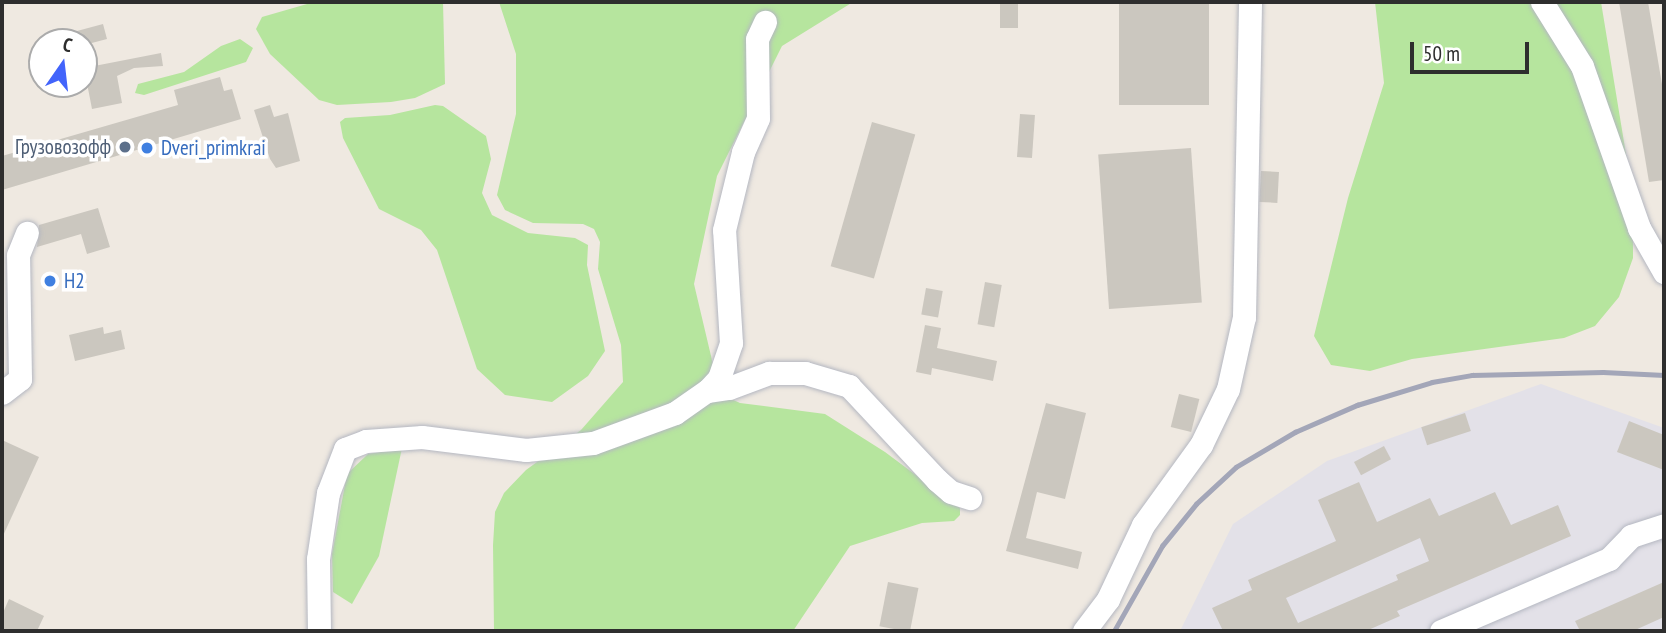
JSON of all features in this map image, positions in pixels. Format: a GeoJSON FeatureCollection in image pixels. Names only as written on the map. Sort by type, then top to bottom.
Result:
{"type":"FeatureCollection","features":[{"type":"Feature","properties":{"kind":"street"},"geometry":{"type":"LineString","coordinates":[[1084,631],[1108,599],[1143,525],[1201,445],[1228,389],[1244,317],[1250,2]]}},
{"type":"Feature","properties":{"kind":"street"},"geometry":{"type":"LineString","coordinates":[[1542,2],[1582,66],[1639,228],[1664,272]]}},
{"type":"Feature","properties":{"kind":"street"},"geometry":{"type":"LineString","coordinates":[[319,631],[321,534],[333,474],[345,449],[366,441],[422,437],[526,450],[593,443],[675,413],[707,391],[719,378],[731,343],[724,230],[740,164],[758,118],[757,39],[765,22]]}},
{"type":"Feature","properties":{"kind":"street"},"geometry":{"type":"LineString","coordinates":[[2,393],[20,379],[18,255],[27,233]]}},
{"type":"Feature","properties":{"kind":"street"},"geometry":{"type":"LineString","coordinates":[[707,391],[729,388],[769,373],[805,373],[849,386],[937,480],[950,492],[970,498]]}},
{"type":"Feature","properties":{"kind":"street"},"geometry":{"type":"LineString","coordinates":[[1441,631],[1609,559],[1631,536],[1664,525]]}},
{"type":"Feature","properties":{"kind":"shaded area"},"geometry":{"type":"Polygon","coordinates":[[[1541,384],[1664,428],[1664,631],[1180,631],[1233,524],[1327,461],[1541,384]]]}},
{"type":"Feature","properties":{"kind":"green space"},"geometry":{"type":"Polygon","coordinates":[[[314,2],[443,2],[445,84],[415,98],[391,102],[337,105],[319,100],[270,54],[256,29],[262,17],[314,2]]]}},
{"type":"Feature","properties":{"kind":"green space"},"geometry":{"type":"Polygon","coordinates":[[[499,2],[853,2],[782,46],[717,176],[694,284],[720,394],[740,403],[825,414],[885,452],[960,508],[960,515],[954,521],[922,523],[850,546],[793,631],[494,631],[495,512],[504,493],[526,470],[581,430],[623,382],[621,345],[598,269],[600,242],[594,229],[583,224],[533,223],[505,210],[497,195],[516,114],[516,54],[499,2]]]}},
{"type":"Feature","properties":{"kind":"green space"},"geometry":{"type":"Polygon","coordinates":[[[1375,2],[1601,2],[1633,197],[1633,258],[1619,297],[1595,326],[1564,338],[1412,359],[1370,371],[1331,365],[1314,336],[1348,198],[1384,83],[1375,2]]]}},
{"type":"Feature","properties":{"kind":"green space"},"geometry":{"type":"Polygon","coordinates":[[[240,39],[253,48],[246,62],[144,95],[135,93],[138,84],[184,72],[221,46],[240,39]]]}},
{"type":"Feature","properties":{"kind":"green space"},"geometry":{"type":"Polygon","coordinates":[[[435,105],[443,106],[486,136],[491,159],[482,193],[492,215],[528,233],[575,238],[588,245],[587,265],[605,351],[588,376],[552,402],[505,395],[477,369],[437,250],[421,230],[379,209],[343,138],[340,122],[345,118],[390,115],[435,105]]]}},
{"type":"Feature","properties":{"kind":"green space"},"geometry":{"type":"Polygon","coordinates":[[[402,448],[379,556],[352,604],[333,592],[332,554],[347,474],[368,454],[402,448]]]}},
{"type":"Feature","properties":{"kind":"building"},"geometry":{"type":"Polygon","coordinates":[[[1000,2],[1018,2],[1018,28],[1000,28],[1000,2]]]}},
{"type":"Feature","properties":{"kind":"building"},"geometry":{"type":"Polygon","coordinates":[[[1119,2],[1209,2],[1209,105],[1119,105],[1119,2]]]}},
{"type":"Feature","properties":{"kind":"building"},"geometry":{"type":"Polygon","coordinates":[[[1619,2],[1648,2],[1664,96],[1664,180],[1649,182],[1619,2]]]}},
{"type":"Feature","properties":{"kind":"building"},"geometry":{"type":"Polygon","coordinates":[[[103,24],[107,39],[98,41],[98,28],[88,28],[103,24]]]}},
{"type":"Feature","properties":{"kind":"building"},"geometry":{"type":"Polygon","coordinates":[[[161,53],[163,66],[134,68],[117,76],[122,103],[92,109],[90,98],[98,98],[98,65],[161,53]]]}},
{"type":"Feature","properties":{"kind":"building"},"geometry":{"type":"Polygon","coordinates":[[[220,77],[224,91],[232,89],[241,119],[2,190],[2,156],[178,105],[174,90],[220,77]]]}},
{"type":"Feature","properties":{"kind":"building"},"geometry":{"type":"Polygon","coordinates":[[[270,105],[274,117],[288,113],[300,161],[276,168],[270,159],[254,110],[270,105]]]}},
{"type":"Feature","properties":{"kind":"building"},"geometry":{"type":"Polygon","coordinates":[[[1020,114],[1035,115],[1032,158],[1017,157],[1020,114]]]}},
{"type":"Feature","properties":{"kind":"building"},"geometry":{"type":"Polygon","coordinates":[[[872,122],[915,134],[874,279],[831,266],[872,122]]]}},
{"type":"Feature","properties":{"kind":"building"},"geometry":{"type":"Polygon","coordinates":[[[1191,148],[1202,303],[1109,309],[1098,154],[1191,148]]]}},
{"type":"Feature","properties":{"kind":"building"},"geometry":{"type":"Polygon","coordinates":[[[1261,171],[1279,172],[1277,203],[1259,202],[1261,171]]]}},
{"type":"Feature","properties":{"kind":"building"},"geometry":{"type":"Polygon","coordinates":[[[98,208],[110,247],[87,254],[81,234],[37,247],[39,225],[98,208]]]}},
{"type":"Feature","properties":{"kind":"building"},"geometry":{"type":"Polygon","coordinates":[[[985,282],[1002,285],[994,327],[978,324],[985,282]]]}},
{"type":"Feature","properties":{"kind":"building"},"geometry":{"type":"Polygon","coordinates":[[[926,288],[943,291],[938,318],[921,315],[926,288]]]}},
{"type":"Feature","properties":{"kind":"building"},"geometry":{"type":"Polygon","coordinates":[[[925,325],[941,328],[937,348],[997,361],[993,381],[932,368],[931,375],[916,372],[925,325]]]}},
{"type":"Feature","properties":{"kind":"building"},"geometry":{"type":"Polygon","coordinates":[[[103,327],[104,334],[121,330],[125,349],[75,361],[69,335],[103,327]]]}},
{"type":"Feature","properties":{"kind":"building"},"geometry":{"type":"Polygon","coordinates":[[[1179,394],[1199,399],[1191,432],[1171,427],[1179,394]]]}},
{"type":"Feature","properties":{"kind":"building"},"geometry":{"type":"Polygon","coordinates":[[[1046,403],[1086,413],[1065,499],[1037,492],[1026,538],[1082,552],[1078,569],[1006,551],[1046,403]]]}},
{"type":"Feature","properties":{"kind":"building"},"geometry":{"type":"Polygon","coordinates":[[[1465,413],[1471,431],[1427,445],[1421,427],[1465,413]]]}},
{"type":"Feature","properties":{"kind":"building"},"geometry":{"type":"Polygon","coordinates":[[[1629,421],[1664,435],[1664,470],[1617,452],[1629,421]]]}},
{"type":"Feature","properties":{"kind":"building"},"geometry":{"type":"Polygon","coordinates":[[[2,440],[39,457],[2,538],[2,440]]]}},
{"type":"Feature","properties":{"kind":"building"},"geometry":{"type":"Polygon","coordinates":[[[1384,446],[1391,459],[1361,475],[1354,462],[1384,446]]]}},
{"type":"Feature","properties":{"kind":"building"},"geometry":{"type":"Polygon","coordinates":[[[1359,482],[1377,522],[1430,498],[1439,516],[1495,492],[1511,525],[1558,505],[1571,536],[1397,611],[1400,616],[1366,631],[1223,631],[1212,608],[1252,590],[1248,580],[1336,541],[1318,500],[1359,482]],[[1420,538],[1286,598],[1298,623],[1398,580],[1396,575],[1429,561],[1420,538]]]}},
{"type":"Feature","properties":{"kind":"building"},"geometry":{"type":"Polygon","coordinates":[[[888,582],[918,588],[910,631],[879,626],[888,582]]]}},
{"type":"Feature","properties":{"kind":"building"},"geometry":{"type":"Polygon","coordinates":[[[1664,582],[1664,617],[1633,631],[1580,631],[1575,621],[1664,582]]]}},
{"type":"Feature","properties":{"kind":"building"},"geometry":{"type":"Polygon","coordinates":[[[9,599],[44,616],[37,631],[2,631],[2,615],[9,599]]]}},
{"type":"Feature","properties":{"kind":"railway"},"geometry":{"type":"LineString","coordinates":[[1114,631],[1162,546],[1196,504],[1236,467],[1295,432],[1357,405],[1432,382],[1472,375],[1603,372],[1664,375]]}},
{"type":"Feature","properties":{"kind":"place","name":"Грузовозофф"},"geometry":{"type":"Point","coordinates":[125,147]}},
{"type":"Feature","properties":{"kind":"place","name":"Dveri_primkrai"},"geometry":{"type":"Point","coordinates":[147,148]}},
{"type":"Feature","properties":{"kind":"place","name":"H2"},"geometry":{"type":"Point","coordinates":[50,281]}}]}
